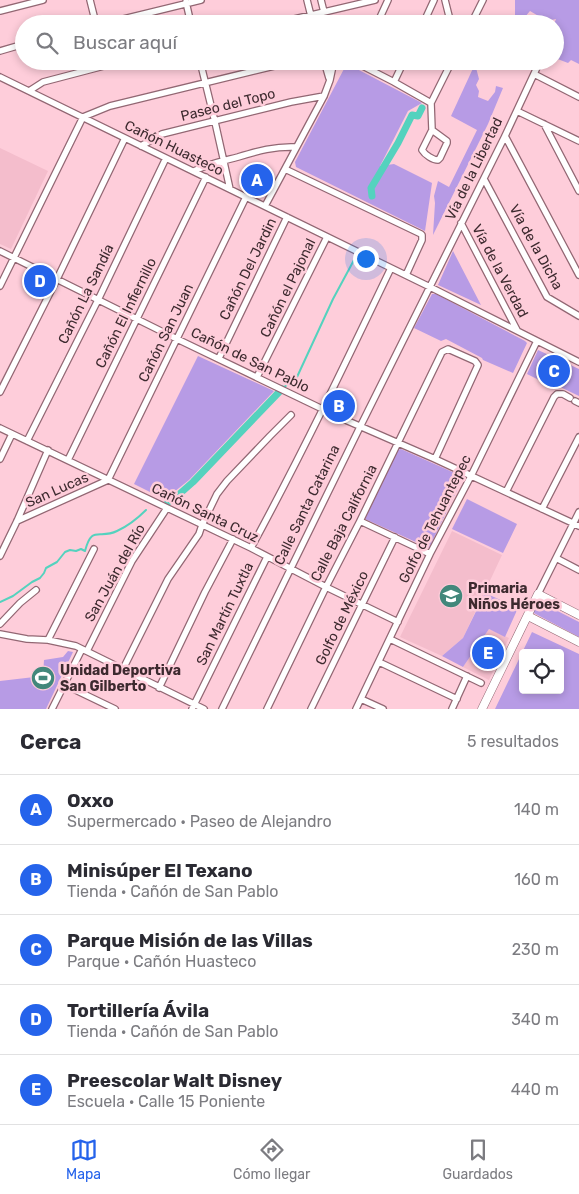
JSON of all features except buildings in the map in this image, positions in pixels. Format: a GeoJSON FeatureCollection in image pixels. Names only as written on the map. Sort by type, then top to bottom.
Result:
{"type":"FeatureCollection","features":[{"type":"Feature","properties":{"kind":"street"},"geometry":{"type":"LineString","coordinates":[[0,11],[43,0]]}},
{"type":"Feature","properties":{"kind":"street"},"geometry":{"type":"LineString","coordinates":[[90,0],[94,15]]}},
{"type":"Feature","properties":{"kind":"street"},"geometry":{"type":"LineString","coordinates":[[137,15],[201,0]]}},
{"type":"Feature","properties":{"kind":"street"},"geometry":{"type":"LineString","coordinates":[[307,0],[311,15],[363,1],[375,0]]}},
{"type":"Feature","properties":{"kind":"street"},"geometry":{"type":"LineString","coordinates":[[321,0],[325,15]]}},
{"type":"Feature","properties":{"kind":"street"},"geometry":{"type":"LineString","coordinates":[[381,15],[388,0]]}},
{"type":"Feature","properties":{"kind":"street"},"geometry":{"type":"LineString","coordinates":[[427,15],[434,0]]}},
{"type":"Feature","properties":{"kind":"street"},"geometry":{"type":"LineString","coordinates":[[444,0],[448,15]]}},
{"type":"Feature","properties":{"kind":"street"},"geometry":{"type":"LineString","coordinates":[[476,15],[483,0]]}},
{"type":"Feature","properties":{"kind":"street"},"geometry":{"type":"LineString","coordinates":[[186,2],[189,15]]}},
{"type":"Feature","properties":{"kind":"street"},"geometry":{"type":"LineString","coordinates":[[0,50],[15,46]]}},
{"type":"Feature","properties":{"kind":"street"},"geometry":{"type":"LineString","coordinates":[[29,91],[43,82],[89,70]]}},
{"type":"Feature","properties":{"kind":"street"},"geometry":{"type":"LineString","coordinates":[[202,70],[216,122],[230,190]]}},
{"type":"Feature","properties":{"kind":"street"},"geometry":{"type":"LineString","coordinates":[[0,286],[83,117],[110,106],[259,70]]}},
{"type":"Feature","properties":{"kind":"street"},"geometry":{"type":"LineString","coordinates":[[327,70],[330,80]]}},
{"type":"Feature","properties":{"kind":"street"},"geometry":{"type":"LineString","coordinates":[[265,206],[324,96],[332,70]]}},
{"type":"Feature","properties":{"kind":"street"},"geometry":{"type":"LineString","coordinates":[[372,70],[431,103]]}},
{"type":"Feature","properties":{"kind":"street"},"geometry":{"type":"LineString","coordinates":[[394,82],[400,70]]}},
{"type":"Feature","properties":{"kind":"street"},"geometry":{"type":"LineString","coordinates":[[432,130],[447,141],[438,160],[435,160],[422,150],[432,130],[431,103],[448,70]]}},
{"type":"Feature","properties":{"kind":"street","name":"Vía de la Libertad"},"geometry":{"type":"LineString","coordinates":[[430,287],[536,70]]}},
{"type":"Feature","properties":{"kind":"street"},"geometry":{"type":"LineString","coordinates":[[534,74],[579,96]]}},
{"type":"Feature","properties":{"kind":"street","name":"Cañón Huasteco"},"geometry":{"type":"LineString","coordinates":[[1,80],[83,117],[537,341],[578,359]]}},
{"type":"Feature","properties":{"kind":"street","name":"Paseo del Topo"},"geometry":{"type":"LineString","coordinates":[[141,146],[162,134],[291,102],[324,96]]}},
{"type":"Feature","properties":{"kind":"street"},"geometry":{"type":"LineString","coordinates":[[517,111],[579,141]]}},
{"type":"Feature","properties":{"kind":"street"},"geometry":{"type":"LineString","coordinates":[[544,124],[579,191]]}},
{"type":"Feature","properties":{"kind":"street"},"geometry":{"type":"LineString","coordinates":[[505,136],[579,275]]}},
{"type":"Feature","properties":{"kind":"street"},"geometry":{"type":"LineString","coordinates":[[0,392],[57,279],[124,138]]}},
{"type":"Feature","properties":{"kind":"street"},"geometry":{"type":"LineString","coordinates":[[194,171],[213,163],[271,148],[296,147]]}},
{"type":"Feature","properties":{"kind":"street","name":"Cañón La Sandía"},"geometry":{"type":"LineString","coordinates":[[27,441],[98,300],[166,158]]}},
{"type":"Feature","properties":{"kind":"street"},"geometry":{"type":"LineString","coordinates":[[285,168],[421,234],[422,240],[406,275]]}},
{"type":"Feature","properties":{"kind":"street","name":"Cañón El Infiernillo"},"geometry":{"type":"LineString","coordinates":[[68,460],[206,178]]}},
{"type":"Feature","properties":{"kind":"street","name":"Vía de la Dicha"},"geometry":{"type":"LineString","coordinates":[[484,179],[547,297],[579,316]]}},
{"type":"Feature","properties":{"kind":"street","name":"Cañón San Juan"},"geometry":{"type":"LineString","coordinates":[[108,480],[246,197]]}},
{"type":"Feature","properties":{"kind":"street","name":"Cañón Del Jardin"},"geometry":{"type":"LineString","coordinates":[[218,358],[287,217]]}},
{"type":"Feature","properties":{"kind":"street","name":"Vía de la Verdad"},"geometry":{"type":"LineString","coordinates":[[461,224],[518,331]]}},
{"type":"Feature","properties":{"kind":"street","name":"Cañón el Pajonal"},"geometry":{"type":"LineString","coordinates":[[257,378],[327,236]]}},
{"type":"Feature","properties":{"kind":"street","name":"Cañón de San Pablo"},"geometry":{"type":"LineString","coordinates":[[0,251],[176,339],[360,427],[398,442],[576,525]]}},
{"type":"Feature","properties":{"kind":"street"},"geometry":{"type":"LineString","coordinates":[[251,548],[334,389],[391,268]]}},
{"type":"Feature","properties":{"kind":"street","name":"Calle Santa Catarina"},"geometry":{"type":"LineString","coordinates":[[222,709],[430,287]]}},
{"type":"Feature","properties":{"kind":"street","name":"Golfo de Tehuantepec"},"geometry":{"type":"LineString","coordinates":[[356,709],[430,554],[471,476],[537,341]]}},
{"type":"Feature","properties":{"kind":"street","name":"Calle Baja California"},"geometry":{"type":"LineString","coordinates":[[267,709],[442,352],[445,349],[450,349],[475,361],[478,366],[435,459]]}},
{"type":"Feature","properties":{"kind":"street"},"geometry":{"type":"LineString","coordinates":[[506,492],[554,397],[558,394],[563,394],[575,401]]}},
{"type":"Feature","properties":{"kind":"street"},"geometry":{"type":"LineString","coordinates":[[123,669],[168,579],[199,534],[222,487],[291,415]]}},
{"type":"Feature","properties":{"kind":"street","name":"Cañón Santa Cruz"},"geometry":{"type":"LineString","coordinates":[[0,428],[251,548],[398,622]]}},
{"type":"Feature","properties":{"kind":"street"},"geometry":{"type":"LineString","coordinates":[[0,459],[12,434]]}},
{"type":"Feature","properties":{"kind":"street"},"geometry":{"type":"LineString","coordinates":[[542,509],[579,437]]}},
{"type":"Feature","properties":{"kind":"street"},"geometry":{"type":"LineString","coordinates":[[0,556],[48,450]]}},
{"type":"Feature","properties":{"kind":"street","name":"San Lucas"},"geometry":{"type":"LineString","coordinates":[[17,522],[108,480]]}},
{"type":"Feature","properties":{"kind":"street","name":"San Juán del Río"},"geometry":{"type":"LineString","coordinates":[[52,709],[132,561],[167,508]]}},
{"type":"Feature","properties":{"kind":"street"},"geometry":{"type":"LineString","coordinates":[[482,709],[556,558],[576,525],[579,512]]}},
{"type":"Feature","properties":{"kind":"street"},"geometry":{"type":"LineString","coordinates":[[360,521],[430,554]]}},
{"type":"Feature","properties":{"kind":"street","name":"Golfo de México"},"geometry":{"type":"LineString","coordinates":[[311,709],[395,537]]}},
{"type":"Feature","properties":{"kind":"street"},"geometry":{"type":"LineString","coordinates":[[160,688],[205,592],[233,540]]}},
{"type":"Feature","properties":{"kind":"street"},"geometry":{"type":"LineString","coordinates":[[48,640],[94,549]]}},
{"type":"Feature","properties":{"kind":"street","name":"San Martín Tuxtla"},"geometry":{"type":"LineString","coordinates":[[193,707],[268,557]]}},
{"type":"Feature","properties":{"kind":"street"},"geometry":{"type":"LineString","coordinates":[[556,558],[579,570]]}},
{"type":"Feature","properties":{"kind":"street"},"geometry":{"type":"LineString","coordinates":[[0,624],[20,603],[36,590]]}},
{"type":"Feature","properties":{"kind":"street"},"geometry":{"type":"LineString","coordinates":[[538,594],[579,615]]}},
{"type":"Feature","properties":{"kind":"street"},"geometry":{"type":"LineString","coordinates":[[528,616],[579,642]]}},
{"type":"Feature","properties":{"kind":"street"},"geometry":{"type":"LineString","coordinates":[[0,634],[68,644],[123,669],[193,707],[204,709]]}},
{"type":"Feature","properties":{"kind":"street"},"geometry":{"type":"LineString","coordinates":[[390,639],[481,683]]}},
{"type":"Feature","properties":{"kind":"street"},"geometry":{"type":"LineString","coordinates":[[379,662],[457,700]]}},
{"type":"Feature","properties":{"kind":"street"},"geometry":{"type":"LineString","coordinates":[[452,709],[467,676]]}},
{"type":"Feature","properties":{"kind":"street"},"geometry":{"type":"LineString","coordinates":[[64,685],[115,709]]}},
{"type":"Feature","properties":{"kind":"street"},"geometry":{"type":"LineString","coordinates":[[361,699],[383,709]]}},
{"type":"Feature","properties":{"kind":"shaded area"},"geometry":{"type":"Polygon","coordinates":[[[515,0],[579,0],[579,64],[571,60],[568,63],[564,61],[564,15],[537,15],[530,11],[527,15],[515,15],[515,0]]]}},
{"type":"Feature","properties":{"kind":"shaded area"},"geometry":{"type":"Polygon","coordinates":[[[343,70],[359,70],[422,103],[408,111],[380,166],[394,164],[432,183],[425,231],[296,167],[295,162],[343,70]]]}},
{"type":"Feature","properties":{"kind":"shaded area"},"geometry":{"type":"Polygon","coordinates":[[[472,70],[477,70],[479,79],[476,85],[479,91],[478,97],[488,101],[495,92],[496,86],[503,88],[488,124],[433,235],[434,196],[438,181],[449,187],[477,130],[451,116],[472,70]]]}},
{"type":"Feature","properties":{"kind":"shaded area"},"geometry":{"type":"Polygon","coordinates":[[[0,148],[48,171],[11,249],[0,244],[0,148]]]}},
{"type":"Feature","properties":{"kind":"shaded area"},"geometry":{"type":"Polygon","coordinates":[[[453,251],[481,305],[438,285],[453,251]]]}},
{"type":"Feature","properties":{"kind":"shaded area"},"geometry":{"type":"Polygon","coordinates":[[[432,294],[436,294],[525,341],[527,343],[513,373],[483,360],[446,339],[441,341],[414,328],[432,294]]]}},
{"type":"Feature","properties":{"kind":"shaded area"},"geometry":{"type":"Polygon","coordinates":[[[538,350],[579,369],[579,396],[556,385],[551,386],[527,374],[538,350]]]}},
{"type":"Feature","properties":{"kind":"shaded area"},"geometry":{"type":"Polygon","coordinates":[[[198,356],[274,391],[189,480],[174,492],[162,498],[134,484],[198,356]]]}},
{"type":"Feature","properties":{"kind":"shaded area"},"geometry":{"type":"Polygon","coordinates":[[[401,449],[457,474],[461,482],[429,548],[365,519],[398,450],[401,449]]]}},
{"type":"Feature","properties":{"kind":"shaded area"},"geometry":{"type":"Polygon","coordinates":[[[467,499],[517,524],[503,553],[452,529],[467,499]]]}},
{"type":"Feature","properties":{"kind":"shaded area","name":"Primaria Niños Héroes"},"geometry":{"type":"Polygon","coordinates":[[[452,531],[502,555],[463,638],[442,656],[400,637],[452,531]]]}},
{"type":"Feature","properties":{"kind":"shaded area"},"geometry":{"type":"Polygon","coordinates":[[[485,593],[518,608],[505,637],[489,629],[463,667],[442,656],[463,638],[485,593]]]}},
{"type":"Feature","properties":{"kind":"shaded area"},"geometry":{"type":"Polygon","coordinates":[[[536,600],[579,622],[579,637],[530,611],[536,600]]]}},
{"type":"Feature","properties":{"kind":"shaded area"},"geometry":{"type":"Polygon","coordinates":[[[489,629],[509,638],[489,680],[463,667],[489,629]]]}},
{"type":"Feature","properties":{"kind":"shaded area"},"geometry":{"type":"Polygon","coordinates":[[[532,632],[579,654],[579,709],[495,709],[519,659],[519,694],[564,694],[564,649],[524,649],[532,632]]]}},
{"type":"Feature","properties":{"kind":"shaded area","name":"Unidad Deportiva San Gilberto"},"geometry":{"type":"Polygon","coordinates":[[[68,651],[73,652],[46,709],[0,709],[0,681],[43,676],[44,660],[63,657],[68,651]]]}},
{"type":"Feature","properties":{"kind":"waterway"},"geometry":{"type":"LineString","coordinates":[[372,196],[371,188],[398,143],[412,115],[418,116],[422,108]]}},
{"type":"Feature","properties":{"kind":"waterway"},"geometry":{"type":"LineString","coordinates":[[283,388],[297,377],[333,299],[354,260]]}},
{"type":"Feature","properties":{"kind":"waterway"},"geometry":{"type":"LineString","coordinates":[[168,502],[193,482],[282,389]]}},
{"type":"Feature","properties":{"kind":"waterway"},"geometry":{"type":"LineString","coordinates":[[0,602],[13,596],[40,578],[46,568],[57,562],[65,552],[81,549],[85,551],[93,535],[117,531],[132,522],[146,510]]}},
{"type":"Feature","properties":{"kind":"place","name":"Oxxo"},"geometry":{"type":"Point","coordinates":[257,180]}},
{"type":"Feature","properties":{"kind":"place","name":"Tortillería Ávila"},"geometry":{"type":"Point","coordinates":[40,281]}},
{"type":"Feature","properties":{"kind":"place","name":"Parque Misión de las Villas"},"geometry":{"type":"Point","coordinates":[554,371]}},
{"type":"Feature","properties":{"kind":"place","name":"Minisúper El Texano"},"geometry":{"type":"Point","coordinates":[339,406]}},
{"type":"Feature","properties":{"kind":"place","name":"Primaria Niños Héroes"},"geometry":{"type":"Point","coordinates":[451,596]}},
{"type":"Feature","properties":{"kind":"place","name":"Preescolar Walt Disney"},"geometry":{"type":"Point","coordinates":[488,653]}},
{"type":"Feature","properties":{"kind":"place","name":"Unidad Deportiva San Gilberto"},"geometry":{"type":"Point","coordinates":[43,678]}}]}
